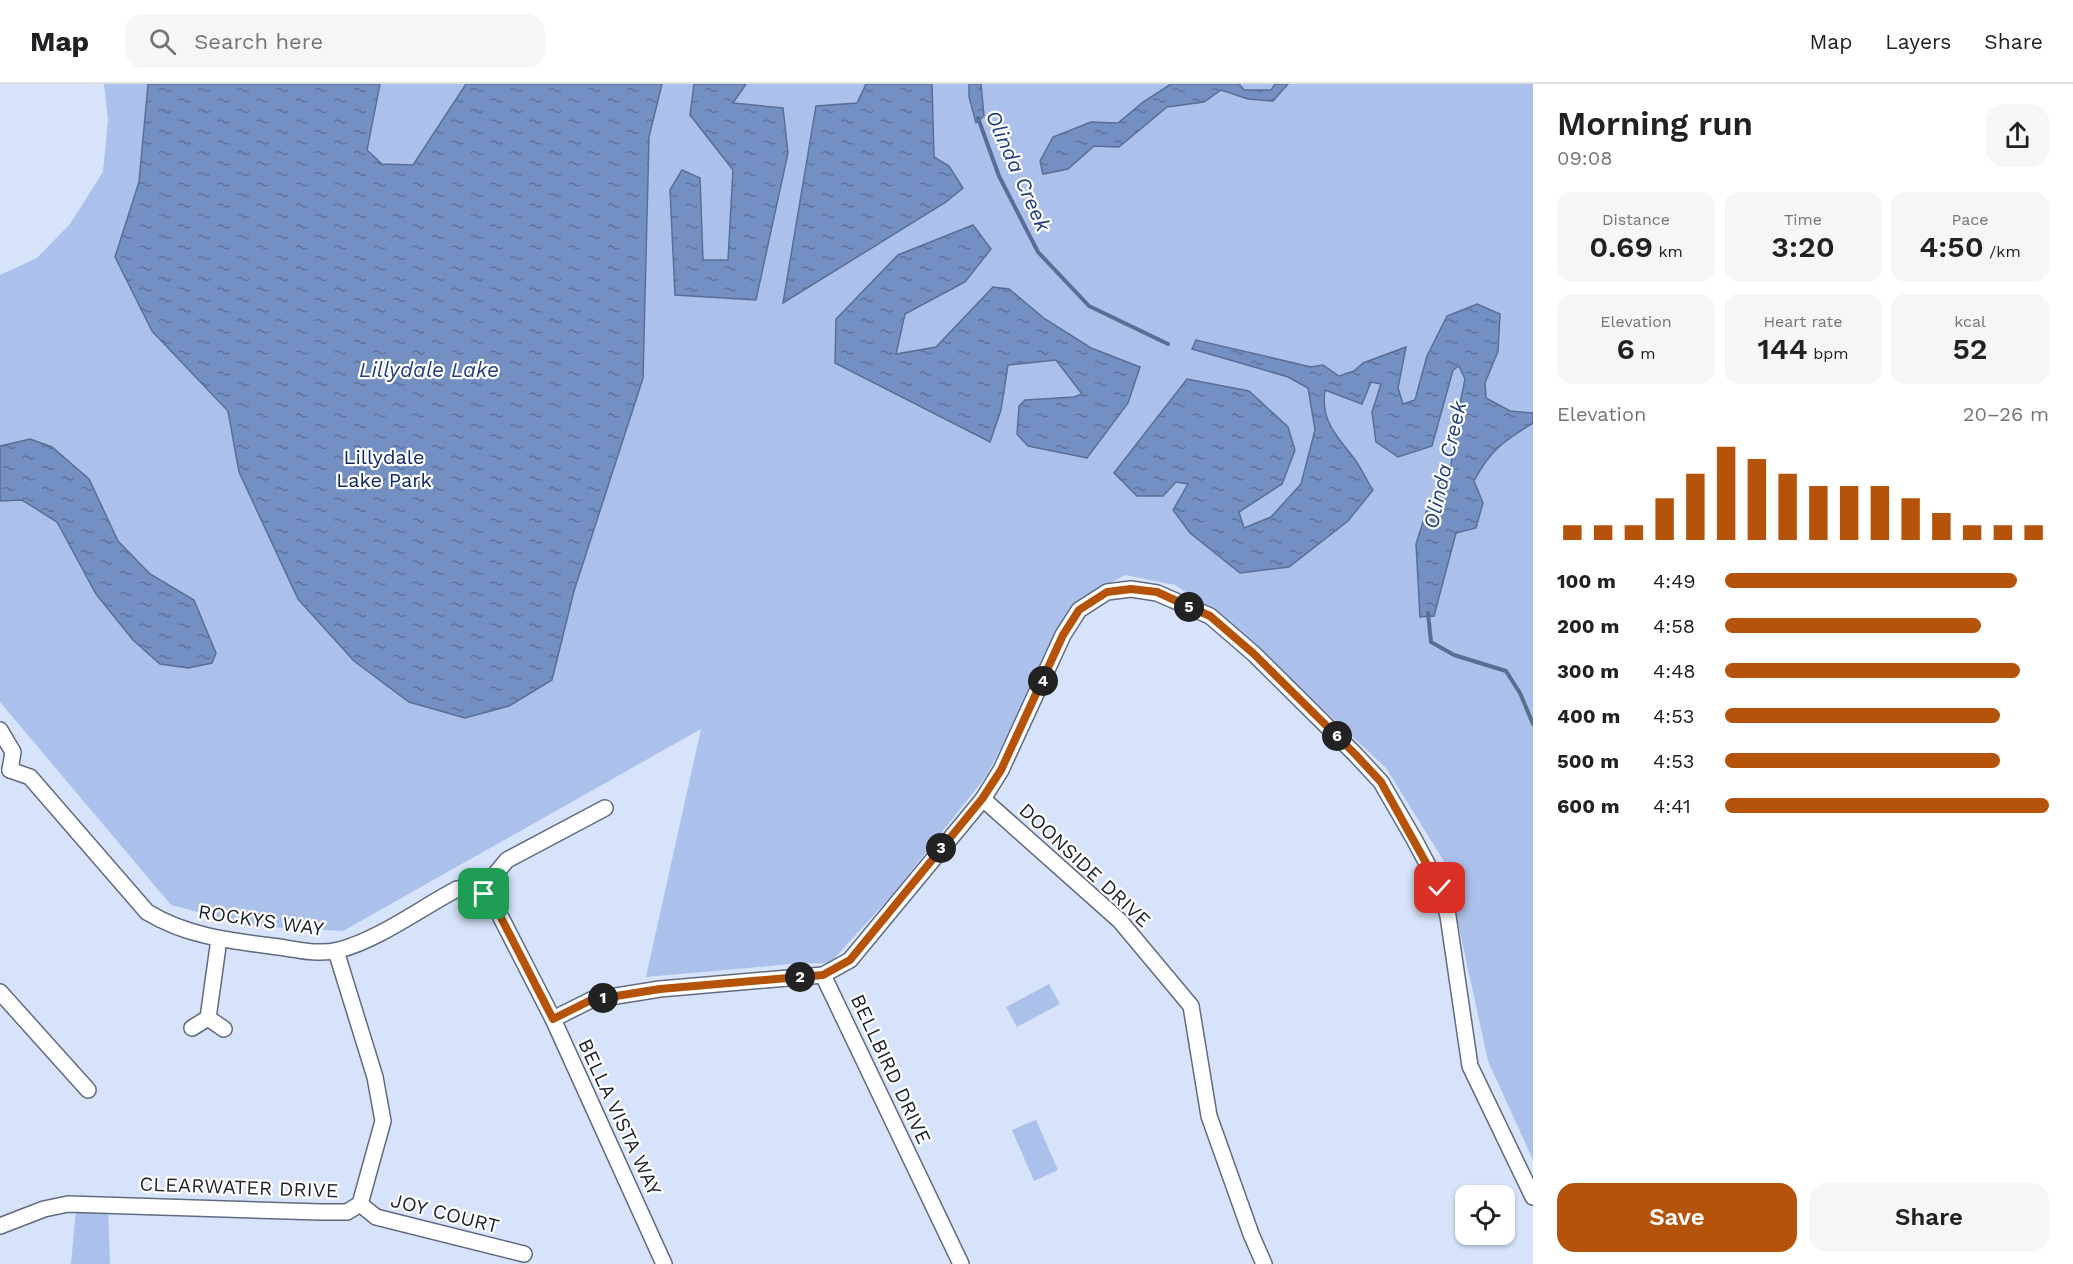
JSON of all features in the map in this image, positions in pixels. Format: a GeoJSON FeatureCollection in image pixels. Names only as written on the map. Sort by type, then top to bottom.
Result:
{"type":"FeatureCollection","features":[{"type":"Feature","properties":{"kind":"street"},"geometry":{"type":"LineString","coordinates":[[553,1019],[591,1000],[660,989],[823,975],[850,960],[982,799],[1001,770],[1063,635],[1079,610],[1107,592],[1131,589],[1157,592],[1210,616],[1254,654],[1381,782],[1440,888],[1448,916],[1470,1066],[1533,1197]]}},
{"type":"Feature","properties":{"kind":"street","name":"ROCKYS WAY"},"geometry":{"type":"LineString","coordinates":[[0,730],[13,752],[5,772],[30,777],[147,912],[168,924],[219,939],[316,952],[336,951],[356,945],[458,889],[484,894]]}},
{"type":"Feature","properties":{"kind":"street","name":"DOONSIDE DRIVE"},"geometry":{"type":"LineString","coordinates":[[982,799],[1120,921],[1191,1006],[1209,1116],[1264,1264]]}},
{"type":"Feature","properties":{"kind":"street"},"geometry":{"type":"LineString","coordinates":[[484,894],[493,877],[507,860],[605,808]]}},
{"type":"Feature","properties":{"kind":"street","name":"BELLA VISTA WAY"},"geometry":{"type":"LineString","coordinates":[[484,894],[494,904],[553,1019],[664,1264]]}},
{"type":"Feature","properties":{"kind":"street"},"geometry":{"type":"LineString","coordinates":[[208,1018],[219,939]]}},
{"type":"Feature","properties":{"kind":"street","name":"CLEARWATER DRIVE"},"geometry":{"type":"LineString","coordinates":[[0,1226],[44,1209],[68,1204],[347,1212],[360,1204],[383,1121],[375,1077],[336,951]]}},
{"type":"Feature","properties":{"kind":"street","name":"BELLBIRD DRIVE"},"geometry":{"type":"LineString","coordinates":[[823,975],[961,1264]]}},
{"type":"Feature","properties":{"kind":"street"},"geometry":{"type":"LineString","coordinates":[[0,992],[88,1090]]}},
{"type":"Feature","properties":{"kind":"street"},"geometry":{"type":"LineString","coordinates":[[192,1028],[208,1018]]}},
{"type":"Feature","properties":{"kind":"street"},"geometry":{"type":"LineString","coordinates":[[208,1018],[224,1029]]}},
{"type":"Feature","properties":{"kind":"street","name":"JOY COURT"},"geometry":{"type":"LineString","coordinates":[[360,1204],[376,1217],[524,1254]]}},
{"type":"Feature","properties":{"kind":"green space","name":"Lillydale Lake Park"},"geometry":{"type":"Polygon","coordinates":[[[104,84],[1533,84],[1533,1160],[1488,1061],[1445,863],[1386,768],[1222,615],[1175,585],[1125,575],[1077,602],[1061,623],[1024,704],[987,775],[893,894],[830,963],[792,964],[646,977],[701,729],[343,931],[250,926],[171,905],[0,702],[0,275],[37,258],[70,224],[103,172],[108,120],[104,84]]]}},
{"type":"Feature","properties":{"kind":"green space"},"geometry":{"type":"Polygon","coordinates":[[[1049,984],[1060,1004],[1017,1027],[1006,1007],[1049,984]]]}},
{"type":"Feature","properties":{"kind":"green space"},"geometry":{"type":"Polygon","coordinates":[[[1036,1120],[1058,1170],[1034,1181],[1012,1130],[1036,1120]]]}},
{"type":"Feature","properties":{"kind":"green space"},"geometry":{"type":"Polygon","coordinates":[[[108,1204],[110,1264],[71,1264],[76,1209],[108,1204]]]}},
{"type":"Feature","properties":{"kind":"water","name":"Lillydale Lake"},"geometry":{"type":"Polygon","coordinates":[[[148,84],[380,84],[367,150],[382,164],[413,165],[466,84],[662,84],[649,137],[643,378],[574,591],[552,680],[509,706],[465,718],[409,702],[354,661],[298,599],[239,472],[228,411],[152,331],[115,257],[139,182],[148,84]]]}},
{"type":"Feature","properties":{"kind":"water"},"geometry":{"type":"Polygon","coordinates":[[[694,84],[746,84],[733,103],[783,108],[788,153],[756,300],[675,295],[670,190],[682,170],[700,178],[703,260],[728,260],[733,170],[690,115],[694,84]]]}},
{"type":"Feature","properties":{"kind":"water"},"geometry":{"type":"Polygon","coordinates":[[[866,84],[932,84],[934,157],[949,166],[963,188],[946,202],[783,303],[816,106],[857,103],[866,84]]]}},
{"type":"Feature","properties":{"kind":"water"},"geometry":{"type":"Polygon","coordinates":[[[969,84],[981,84],[984,116],[976,123],[969,97],[969,84]]]}},
{"type":"Feature","properties":{"kind":"water"},"geometry":{"type":"Polygon","coordinates":[[[1171,84],[1239,84],[1244,90],[1271,90],[1275,84],[1288,84],[1273,101],[1248,99],[1221,90],[1204,102],[1167,107],[1119,147],[1094,146],[1068,169],[1043,174],[1040,161],[1053,137],[1091,122],[1118,123],[1143,102],[1171,84]]]}},
{"type":"Feature","properties":{"kind":"water"},"geometry":{"type":"Polygon","coordinates":[[[973,225],[991,249],[965,282],[905,314],[896,354],[936,347],[993,287],[1009,289],[1045,319],[1091,348],[1140,367],[1128,403],[1087,458],[1028,446],[1017,434],[1019,406],[1025,400],[1074,397],[1082,394],[1056,360],[1008,365],[1001,410],[990,442],[835,363],[836,319],[898,255],[973,225]]]}},
{"type":"Feature","properties":{"kind":"water"},"geometry":{"type":"Polygon","coordinates":[[[1477,304],[1500,314],[1498,351],[1485,383],[1486,398],[1510,411],[1533,413],[1533,423],[1499,447],[1486,461],[1474,481],[1483,503],[1476,528],[1456,533],[1434,616],[1420,617],[1416,544],[1430,500],[1451,467],[1453,439],[1465,379],[1459,366],[1453,370],[1432,446],[1398,457],[1376,442],[1372,412],[1381,384],[1371,382],[1362,404],[1325,390],[1325,411],[1328,420],[1373,490],[1348,521],[1289,567],[1240,573],[1190,533],[1173,510],[1188,484],[1176,482],[1163,496],[1137,496],[1114,473],[1187,379],[1249,391],[1288,427],[1295,450],[1282,484],[1239,512],[1244,528],[1271,517],[1301,484],[1315,430],[1308,388],[1288,377],[1192,349],[1196,340],[1311,367],[1323,365],[1339,376],[1354,371],[1363,363],[1406,347],[1398,388],[1403,404],[1415,400],[1427,356],[1447,316],[1477,304]]]}},
{"type":"Feature","properties":{"kind":"water"},"geometry":{"type":"Polygon","coordinates":[[[30,439],[52,447],[89,479],[118,541],[150,574],[194,600],[216,653],[212,663],[188,668],[160,664],[133,640],[96,594],[57,522],[22,500],[0,501],[0,446],[30,439]]]}},
{"type":"Feature","properties":{"kind":"waterway","name":"Olinda Creek"},"geometry":{"type":"LineString","coordinates":[[978,118],[999,176],[1038,252],[1089,306],[1168,344]]}},
{"type":"Feature","properties":{"kind":"waterway","name":"Olinda Creek"},"geometry":{"type":"LineString","coordinates":[[1428,613],[1431,642],[1454,655],[1506,671],[1520,693],[1533,724]]}},
{"type":"Feature","properties":{"kind":"route"},"geometry":{"type":"LineString","coordinates":[[484,894],[494,904],[553,1019],[591,1000],[660,989],[823,975],[850,960],[904,891],[982,799],[1001,770],[1063,635],[1079,610],[1107,592],[1131,589],[1157,592],[1210,616],[1254,654],[1381,782],[1440,888]]}}]}
